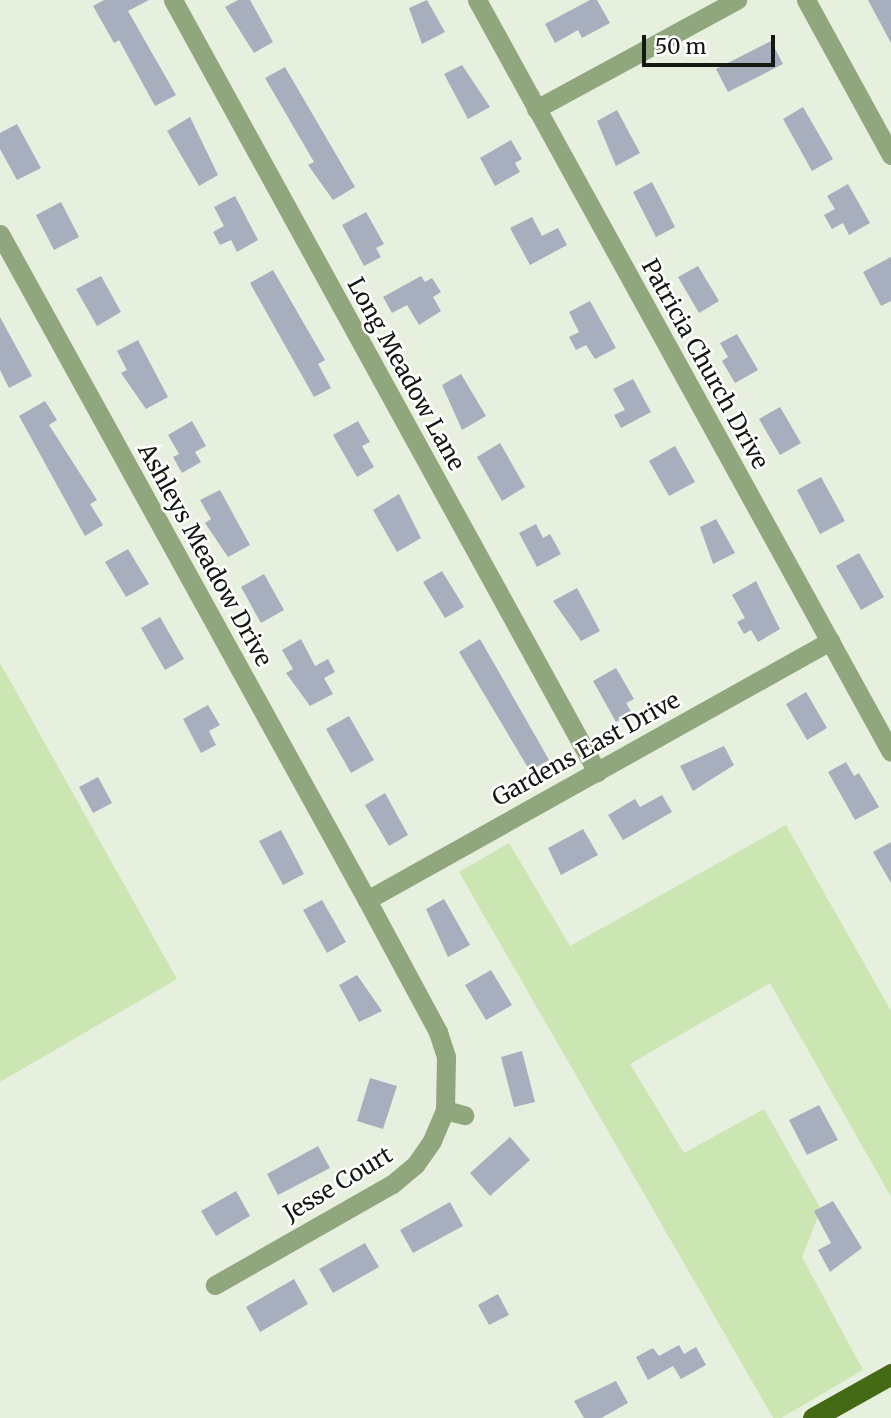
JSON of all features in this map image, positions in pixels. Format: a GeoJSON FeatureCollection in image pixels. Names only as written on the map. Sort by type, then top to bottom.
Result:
{"type":"FeatureCollection","features":[{"type":"Feature","properties":{"kind":"main road"},"geometry":{"type":"LineString","coordinates":[[813,1418],[891,1374]]}},
{"type":"Feature","properties":{"kind":"street","name":"Long Meadow Lane"},"geometry":{"type":"LineString","coordinates":[[173,0],[597,772]]}},
{"type":"Feature","properties":{"kind":"street","name":"Patricia Church Drive"},"geometry":{"type":"LineString","coordinates":[[477,0],[891,752]]}},
{"type":"Feature","properties":{"kind":"street"},"geometry":{"type":"LineString","coordinates":[[536,109],[737,0]]}},
{"type":"Feature","properties":{"kind":"street"},"geometry":{"type":"LineString","coordinates":[[806,0],[891,155]]}},
{"type":"Feature","properties":{"kind":"street","name":"Ashleys Meadow Drive"},"geometry":{"type":"LineString","coordinates":[[0,234],[367,900]]}},
{"type":"Feature","properties":{"kind":"street","name":"Gardens East Drive"},"geometry":{"type":"LineString","coordinates":[[367,900],[830,641]]}},
{"type":"Feature","properties":{"kind":"street","name":"Jesse Court"},"geometry":{"type":"LineString","coordinates":[[215,1285],[406,1173],[432,1141],[444,1110],[448,1069],[438,1032],[367,900]]}},
{"type":"Feature","properties":{"kind":"street"},"geometry":{"type":"LineString","coordinates":[[444,1110],[464,1115]]}},
{"type":"Feature","properties":{"kind":"green space"},"geometry":{"type":"Polygon","coordinates":[[[0,663],[177,979],[0,1082],[0,663]]]}},
{"type":"Feature","properties":{"kind":"green space"},"geometry":{"type":"Polygon","coordinates":[[[786,825],[891,1011],[891,1197],[770,983],[630,1064],[684,1153],[764,1109],[821,1209],[802,1257],[863,1370],[781,1418],[773,1418],[459,872],[509,843],[570,946],[786,825]]]}},
{"type":"Feature","properties":{"kind":"building"},"geometry":{"type":"Polygon","coordinates":[[[104,0],[149,0],[128,11],[176,95],[155,106],[119,40],[114,43],[93,6],[104,0]]]}},
{"type":"Feature","properties":{"kind":"building"},"geometry":{"type":"Polygon","coordinates":[[[238,0],[250,0],[273,42],[254,53],[225,7],[238,0]]]}},
{"type":"Feature","properties":{"kind":"building"},"geometry":{"type":"Polygon","coordinates":[[[427,0],[445,32],[422,44],[409,8],[427,0]]]}},
{"type":"Feature","properties":{"kind":"building"},"geometry":{"type":"Polygon","coordinates":[[[590,0],[597,0],[610,23],[582,38],[578,30],[555,43],[545,24],[590,0]]]}},
{"type":"Feature","properties":{"kind":"building"},"geometry":{"type":"Polygon","coordinates":[[[868,0],[891,0],[891,43],[868,0]]]}},
{"type":"Feature","properties":{"kind":"building"},"geometry":{"type":"Polygon","coordinates":[[[771,41],[783,64],[728,92],[716,69],[771,41]]]}},
{"type":"Feature","properties":{"kind":"building"},"geometry":{"type":"Polygon","coordinates":[[[462,65],[490,107],[468,119],[444,74],[462,65]]]}},
{"type":"Feature","properties":{"kind":"building"},"geometry":{"type":"Polygon","coordinates":[[[285,67],[355,187],[333,200],[308,165],[314,162],[265,78],[285,67]]]}},
{"type":"Feature","properties":{"kind":"building"},"geometry":{"type":"Polygon","coordinates":[[[803,107],[833,159],[812,171],[783,119],[803,107]]]}},
{"type":"Feature","properties":{"kind":"building"},"geometry":{"type":"Polygon","coordinates":[[[617,110],[640,153],[616,166],[597,121],[617,110]]]}},
{"type":"Feature","properties":{"kind":"building"},"geometry":{"type":"Polygon","coordinates":[[[190,117],[218,175],[199,186],[167,131],[190,117]]]}},
{"type":"Feature","properties":{"kind":"building"},"geometry":{"type":"Polygon","coordinates":[[[17,124],[41,168],[17,180],[0,149],[0,133],[17,124]]]}},
{"type":"Feature","properties":{"kind":"building"},"geometry":{"type":"Polygon","coordinates":[[[511,140],[522,159],[515,163],[520,172],[495,186],[480,158],[511,140]]]}},
{"type":"Feature","properties":{"kind":"building"},"geometry":{"type":"Polygon","coordinates":[[[652,182],[675,227],[656,237],[633,192],[652,182]]]}},
{"type":"Feature","properties":{"kind":"building"},"geometry":{"type":"Polygon","coordinates":[[[848,184],[870,223],[849,235],[843,223],[832,229],[824,215],[835,209],[827,196],[848,184]]]}},
{"type":"Feature","properties":{"kind":"building"},"geometry":{"type":"Polygon","coordinates":[[[235,196],[258,240],[237,252],[231,240],[220,245],[213,232],[224,226],[214,207],[235,196]]]}},
{"type":"Feature","properties":{"kind":"building"},"geometry":{"type":"Polygon","coordinates":[[[61,202],[79,237],[54,250],[36,215],[61,202]]]}},
{"type":"Feature","properties":{"kind":"building"},"geometry":{"type":"Polygon","coordinates":[[[366,212],[384,244],[376,248],[381,257],[364,266],[342,225],[366,212]]]}},
{"type":"Feature","properties":{"kind":"building"},"geometry":{"type":"Polygon","coordinates":[[[532,217],[542,236],[558,228],[567,245],[530,265],[510,228],[532,217]]]}},
{"type":"Feature","properties":{"kind":"building"},"geometry":{"type":"Polygon","coordinates":[[[891,257],[891,301],[881,306],[863,272],[891,257]]]}},
{"type":"Feature","properties":{"kind":"building"},"geometry":{"type":"Polygon","coordinates":[[[698,266],[719,301],[699,313],[678,277],[698,266]]]}},
{"type":"Feature","properties":{"kind":"building"},"geometry":{"type":"Polygon","coordinates":[[[273,270],[325,360],[318,364],[331,388],[314,397],[250,283],[273,270]]]}},
{"type":"Feature","properties":{"kind":"building"},"geometry":{"type":"Polygon","coordinates":[[[101,276],[121,312],[97,326],[76,289],[101,276]]]}},
{"type":"Feature","properties":{"kind":"building"},"geometry":{"type":"Polygon","coordinates":[[[421,276],[425,282],[432,278],[441,292],[433,297],[441,311],[419,325],[407,305],[392,313],[383,297],[421,276]]]}},
{"type":"Feature","properties":{"kind":"building"},"geometry":{"type":"Polygon","coordinates":[[[590,301],[616,348],[595,359],[586,345],[576,350],[569,337],[579,332],[569,312],[590,301]]]}},
{"type":"Feature","properties":{"kind":"building"},"geometry":{"type":"Polygon","coordinates":[[[0,317],[32,376],[9,388],[0,370],[0,317]]]}},
{"type":"Feature","properties":{"kind":"building"},"geometry":{"type":"Polygon","coordinates":[[[737,334],[758,370],[735,383],[722,361],[728,357],[720,343],[737,334]]]}},
{"type":"Feature","properties":{"kind":"building"},"geometry":{"type":"Polygon","coordinates":[[[138,340],[168,397],[146,409],[121,373],[127,370],[117,351],[138,340]]]}},
{"type":"Feature","properties":{"kind":"building"},"geometry":{"type":"Polygon","coordinates":[[[461,374],[486,416],[462,430],[442,385],[461,374]]]}},
{"type":"Feature","properties":{"kind":"building"},"geometry":{"type":"Polygon","coordinates":[[[633,379],[651,412],[621,428],[614,415],[625,410],[613,389],[633,379]]]}},
{"type":"Feature","properties":{"kind":"building"},"geometry":{"type":"Polygon","coordinates":[[[45,401],[57,420],[49,425],[97,500],[90,504],[103,525],[85,536],[19,416],[45,401]]]}},
{"type":"Feature","properties":{"kind":"building"},"geometry":{"type":"Polygon","coordinates":[[[780,407],[801,443],[780,455],[759,419],[780,407]]]}},
{"type":"Feature","properties":{"kind":"building"},"geometry":{"type":"Polygon","coordinates":[[[192,421],[206,446],[195,452],[201,462],[182,473],[173,457],[179,454],[168,435],[192,421]]]}},
{"type":"Feature","properties":{"kind":"building"},"geometry":{"type":"Polygon","coordinates":[[[358,421],[370,442],[362,446],[374,467],[357,477],[333,435],[358,421]]]}},
{"type":"Feature","properties":{"kind":"building"},"geometry":{"type":"Polygon","coordinates":[[[500,443],[525,487],[502,501],[477,457],[500,443]]]}},
{"type":"Feature","properties":{"kind":"building"},"geometry":{"type":"Polygon","coordinates":[[[675,446],[695,482],[669,496],[649,461],[675,446]]]}},
{"type":"Feature","properties":{"kind":"building"},"geometry":{"type":"Polygon","coordinates":[[[821,477],[845,521],[820,534],[797,490],[821,477]]]}},
{"type":"Feature","properties":{"kind":"building"},"geometry":{"type":"Polygon","coordinates":[[[220,490],[250,545],[228,557],[205,523],[211,519],[200,500],[220,490]]]}},
{"type":"Feature","properties":{"kind":"building"},"geometry":{"type":"Polygon","coordinates":[[[399,494],[421,538],[397,552],[373,510],[399,494]]]}},
{"type":"Feature","properties":{"kind":"building"},"geometry":{"type":"Polygon","coordinates":[[[716,519],[735,553],[713,564],[700,527],[716,519]]]}},
{"type":"Feature","properties":{"kind":"building"},"geometry":{"type":"Polygon","coordinates":[[[536,524],[543,538],[550,534],[561,554],[537,567],[519,533],[536,524]]]}},
{"type":"Feature","properties":{"kind":"building"},"geometry":{"type":"Polygon","coordinates":[[[128,549],[149,584],[126,597],[105,562],[128,549]]]}},
{"type":"Feature","properties":{"kind":"building"},"geometry":{"type":"Polygon","coordinates":[[[859,553],[884,597],[861,610],[836,566],[859,553]]]}},
{"type":"Feature","properties":{"kind":"building"},"geometry":{"type":"Polygon","coordinates":[[[442,571],[464,607],[445,618],[423,582],[442,571]]]}},
{"type":"Feature","properties":{"kind":"building"},"geometry":{"type":"Polygon","coordinates":[[[264,574],[284,610],[261,623],[241,587],[264,574]]]}},
{"type":"Feature","properties":{"kind":"building"},"geometry":{"type":"Polygon","coordinates":[[[756,581],[780,629],[758,642],[751,630],[744,634],[737,622],[745,618],[732,595],[756,581]]]}},
{"type":"Feature","properties":{"kind":"building"},"geometry":{"type":"Polygon","coordinates":[[[577,588],[600,631],[581,641],[553,601],[577,588]]]}},
{"type":"Feature","properties":{"kind":"building"},"geometry":{"type":"Polygon","coordinates":[[[160,617],[184,659],[165,670],[141,628],[160,617]]]}},
{"type":"Feature","properties":{"kind":"building"},"geometry":{"type":"Polygon","coordinates":[[[301,639],[315,666],[328,659],[335,672],[324,678],[333,694],[310,706],[286,673],[293,669],[282,650],[301,639]]]}},
{"type":"Feature","properties":{"kind":"building"},"geometry":{"type":"Polygon","coordinates":[[[480,639],[549,760],[530,771],[459,652],[480,639]]]}},
{"type":"Feature","properties":{"kind":"building"},"geometry":{"type":"Polygon","coordinates":[[[616,668],[634,699],[626,703],[632,713],[616,722],[593,681],[616,668]]]}},
{"type":"Feature","properties":{"kind":"building"},"geometry":{"type":"Polygon","coordinates":[[[806,692],[827,728],[807,740],[786,704],[806,692]]]}},
{"type":"Feature","properties":{"kind":"building"},"geometry":{"type":"Polygon","coordinates":[[[208,705],[220,725],[209,731],[216,745],[201,753],[183,719],[208,705]]]}},
{"type":"Feature","properties":{"kind":"building"},"geometry":{"type":"Polygon","coordinates":[[[349,716],[374,760],[351,773],[326,729],[349,716]]]}},
{"type":"Feature","properties":{"kind":"building"},"geometry":{"type":"Polygon","coordinates":[[[724,746],[734,765],[693,791],[680,766],[724,746]]]}},
{"type":"Feature","properties":{"kind":"building"},"geometry":{"type":"Polygon","coordinates":[[[846,762],[854,776],[859,773],[879,807],[855,820],[828,772],[846,762]]]}},
{"type":"Feature","properties":{"kind":"building"},"geometry":{"type":"Polygon","coordinates":[[[98,777],[112,803],[93,813],[79,787],[98,777]]]}},
{"type":"Feature","properties":{"kind":"building"},"geometry":{"type":"Polygon","coordinates":[[[385,793],[408,835],[389,846],[365,805],[385,793]]]}},
{"type":"Feature","properties":{"kind":"building"},"geometry":{"type":"Polygon","coordinates":[[[662,795],[672,812],[623,840],[608,815],[635,799],[640,807],[662,795]]]}},
{"type":"Feature","properties":{"kind":"building"},"geometry":{"type":"Polygon","coordinates":[[[583,829],[598,855],[561,875],[548,848],[583,829]]]}},
{"type":"Feature","properties":{"kind":"building"},"geometry":{"type":"Polygon","coordinates":[[[281,830],[304,874],[283,885],[259,841],[281,830]]]}},
{"type":"Feature","properties":{"kind":"building"},"geometry":{"type":"Polygon","coordinates":[[[891,842],[891,883],[873,852],[891,842]]]}},
{"type":"Feature","properties":{"kind":"building"},"geometry":{"type":"Polygon","coordinates":[[[444,899],[470,945],[448,957],[426,909],[444,899]]]}},
{"type":"Feature","properties":{"kind":"building"},"geometry":{"type":"Polygon","coordinates":[[[322,900],[346,942],[327,953],[303,910],[322,900]]]}},
{"type":"Feature","properties":{"kind":"building"},"geometry":{"type":"Polygon","coordinates":[[[491,970],[512,1005],[486,1020],[465,985],[491,970]]]}},
{"type":"Feature","properties":{"kind":"building"},"geometry":{"type":"Polygon","coordinates":[[[357,975],[382,1011],[359,1022],[339,985],[357,975]]]}},
{"type":"Feature","properties":{"kind":"building"},"geometry":{"type":"Polygon","coordinates":[[[522,1051],[535,1102],[514,1107],[501,1057],[522,1051]]]}},
{"type":"Feature","properties":{"kind":"building"},"geometry":{"type":"Polygon","coordinates":[[[370,1078],[397,1086],[383,1129],[357,1121],[370,1078]]]}},
{"type":"Feature","properties":{"kind":"building"},"geometry":{"type":"Polygon","coordinates":[[[819,1105],[838,1140],[807,1155],[789,1120],[819,1105]]]}},
{"type":"Feature","properties":{"kind":"building"},"geometry":{"type":"Polygon","coordinates":[[[510,1137],[530,1160],[490,1196],[470,1173],[510,1137]]]}},
{"type":"Feature","properties":{"kind":"building"},"geometry":{"type":"Polygon","coordinates":[[[318,1146],[330,1168],[278,1195],[267,1174],[318,1146]]]}},
{"type":"Feature","properties":{"kind":"building"},"geometry":{"type":"Polygon","coordinates":[[[236,1191],[250,1216],[216,1236],[201,1211],[236,1191]]]}},
{"type":"Feature","properties":{"kind":"building"},"geometry":{"type":"Polygon","coordinates":[[[833,1201],[862,1248],[830,1272],[818,1250],[831,1243],[814,1211],[833,1201]]]}},
{"type":"Feature","properties":{"kind":"building"},"geometry":{"type":"Polygon","coordinates":[[[450,1202],[463,1226],[413,1253],[400,1230],[450,1202]]]}},
{"type":"Feature","properties":{"kind":"building"},"geometry":{"type":"Polygon","coordinates":[[[365,1243],[379,1267],[333,1293],[319,1269],[365,1243]]]}},
{"type":"Feature","properties":{"kind":"building"},"geometry":{"type":"Polygon","coordinates":[[[294,1279],[308,1304],[260,1332],[246,1307],[294,1279]]]}},
{"type":"Feature","properties":{"kind":"building"},"geometry":{"type":"Polygon","coordinates":[[[498,1294],[509,1315],[489,1325],[478,1305],[498,1294]]]}},
{"type":"Feature","properties":{"kind":"building"},"geometry":{"type":"Polygon","coordinates":[[[679,1345],[684,1354],[696,1347],[706,1365],[681,1379],[673,1366],[648,1380],[636,1357],[653,1348],[659,1356],[679,1345]]]}},
{"type":"Feature","properties":{"kind":"building"},"geometry":{"type":"Polygon","coordinates":[[[616,1381],[628,1403],[601,1418],[584,1418],[574,1401],[616,1381]]]}}]}
